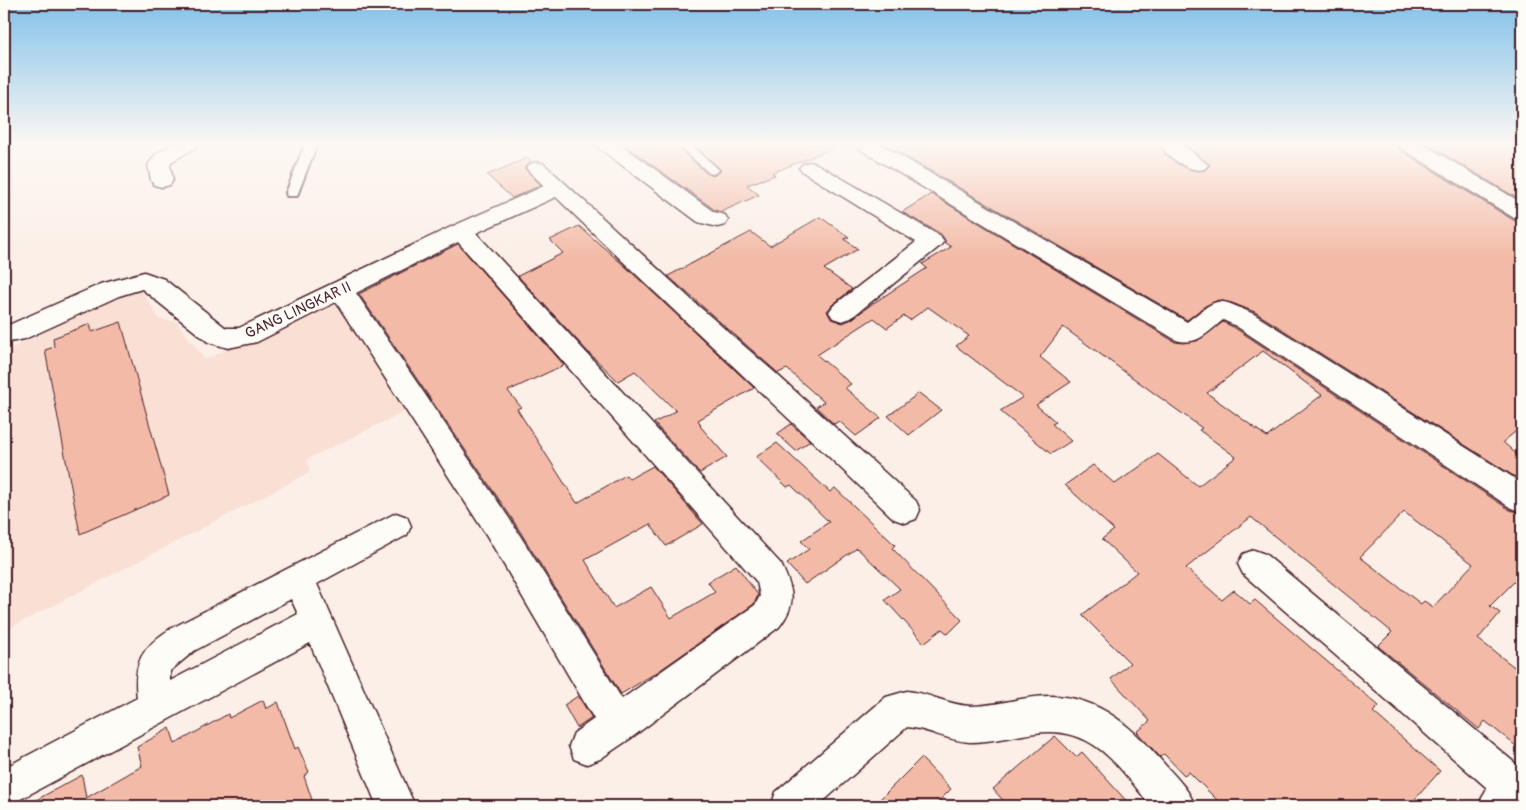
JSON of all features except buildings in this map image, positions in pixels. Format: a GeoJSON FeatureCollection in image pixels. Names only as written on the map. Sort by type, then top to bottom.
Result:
{"type":"FeatureCollection","features":[{"type":"Feature","properties":{"kind":"street"},"geometry":{"type":"LineString","coordinates":[[552,182],[686,309],[764,378],[905,510]]}},
{"type":"Feature","properties":{"kind":"street"},"geometry":{"type":"LineString","coordinates":[[658,182],[706,217],[717,220]]}},
{"type":"Feature","properties":{"kind":"street"},"geometry":{"type":"LineString","coordinates":[[833,182],[932,241],[842,312]]}},
{"type":"Feature","properties":{"kind":"street"},"geometry":{"type":"LineString","coordinates":[[929,182],[1186,333],[1190,333],[1220,308],[1245,320],[1522,499]]}},
{"type":"Feature","properties":{"kind":"street"},"geometry":{"type":"LineString","coordinates":[[1470,182],[1522,214]]}},
{"type":"Feature","properties":{"kind":"street","name":"GANG LINGKAR II"},"geometry":{"type":"LineString","coordinates":[[4,334],[16,332],[110,290],[144,280],[155,285],[217,335],[228,340],[248,335],[461,231],[559,188]]}},
{"type":"Feature","properties":{"kind":"street"},"geometry":{"type":"LineString","coordinates":[[461,231],[770,574],[778,600],[775,608],[767,616],[587,746]]}},
{"type":"Feature","properties":{"kind":"street"},"geometry":{"type":"LineString","coordinates":[[341,290],[498,527],[618,725]]}},
{"type":"Feature","properties":{"kind":"street"},"geometry":{"type":"LineString","coordinates":[[156,708],[151,669],[166,651],[182,640],[396,526]]}},
{"type":"Feature","properties":{"kind":"street"},"geometry":{"type":"LineString","coordinates":[[1254,564],[1511,795]]}},
{"type":"Feature","properties":{"kind":"street"},"geometry":{"type":"LineString","coordinates":[[298,579],[318,621],[396,806]]}},
{"type":"Feature","properties":{"kind":"street"},"geometry":{"type":"LineString","coordinates":[[4,788],[318,621]]}},
{"type":"Feature","properties":{"kind":"street"},"geometry":{"type":"LineString","coordinates":[[790,806],[899,710],[906,709],[914,709],[962,724],[1047,714],[1077,718],[1091,723],[1099,726],[1118,741],[1176,806]]}},
{"type":"Feature","properties":{"kind":"lane"},"geometry":{"type":"LineString","coordinates":[[292,194],[297,182]]}},
{"type":"Feature","properties":{"kind":"shaded area"},"geometry":{"type":"Polygon","coordinates":[[[139,286],[159,319],[177,322],[205,360],[331,300],[412,408],[307,459],[310,472],[4,631],[4,352],[139,286]]]}}]}
